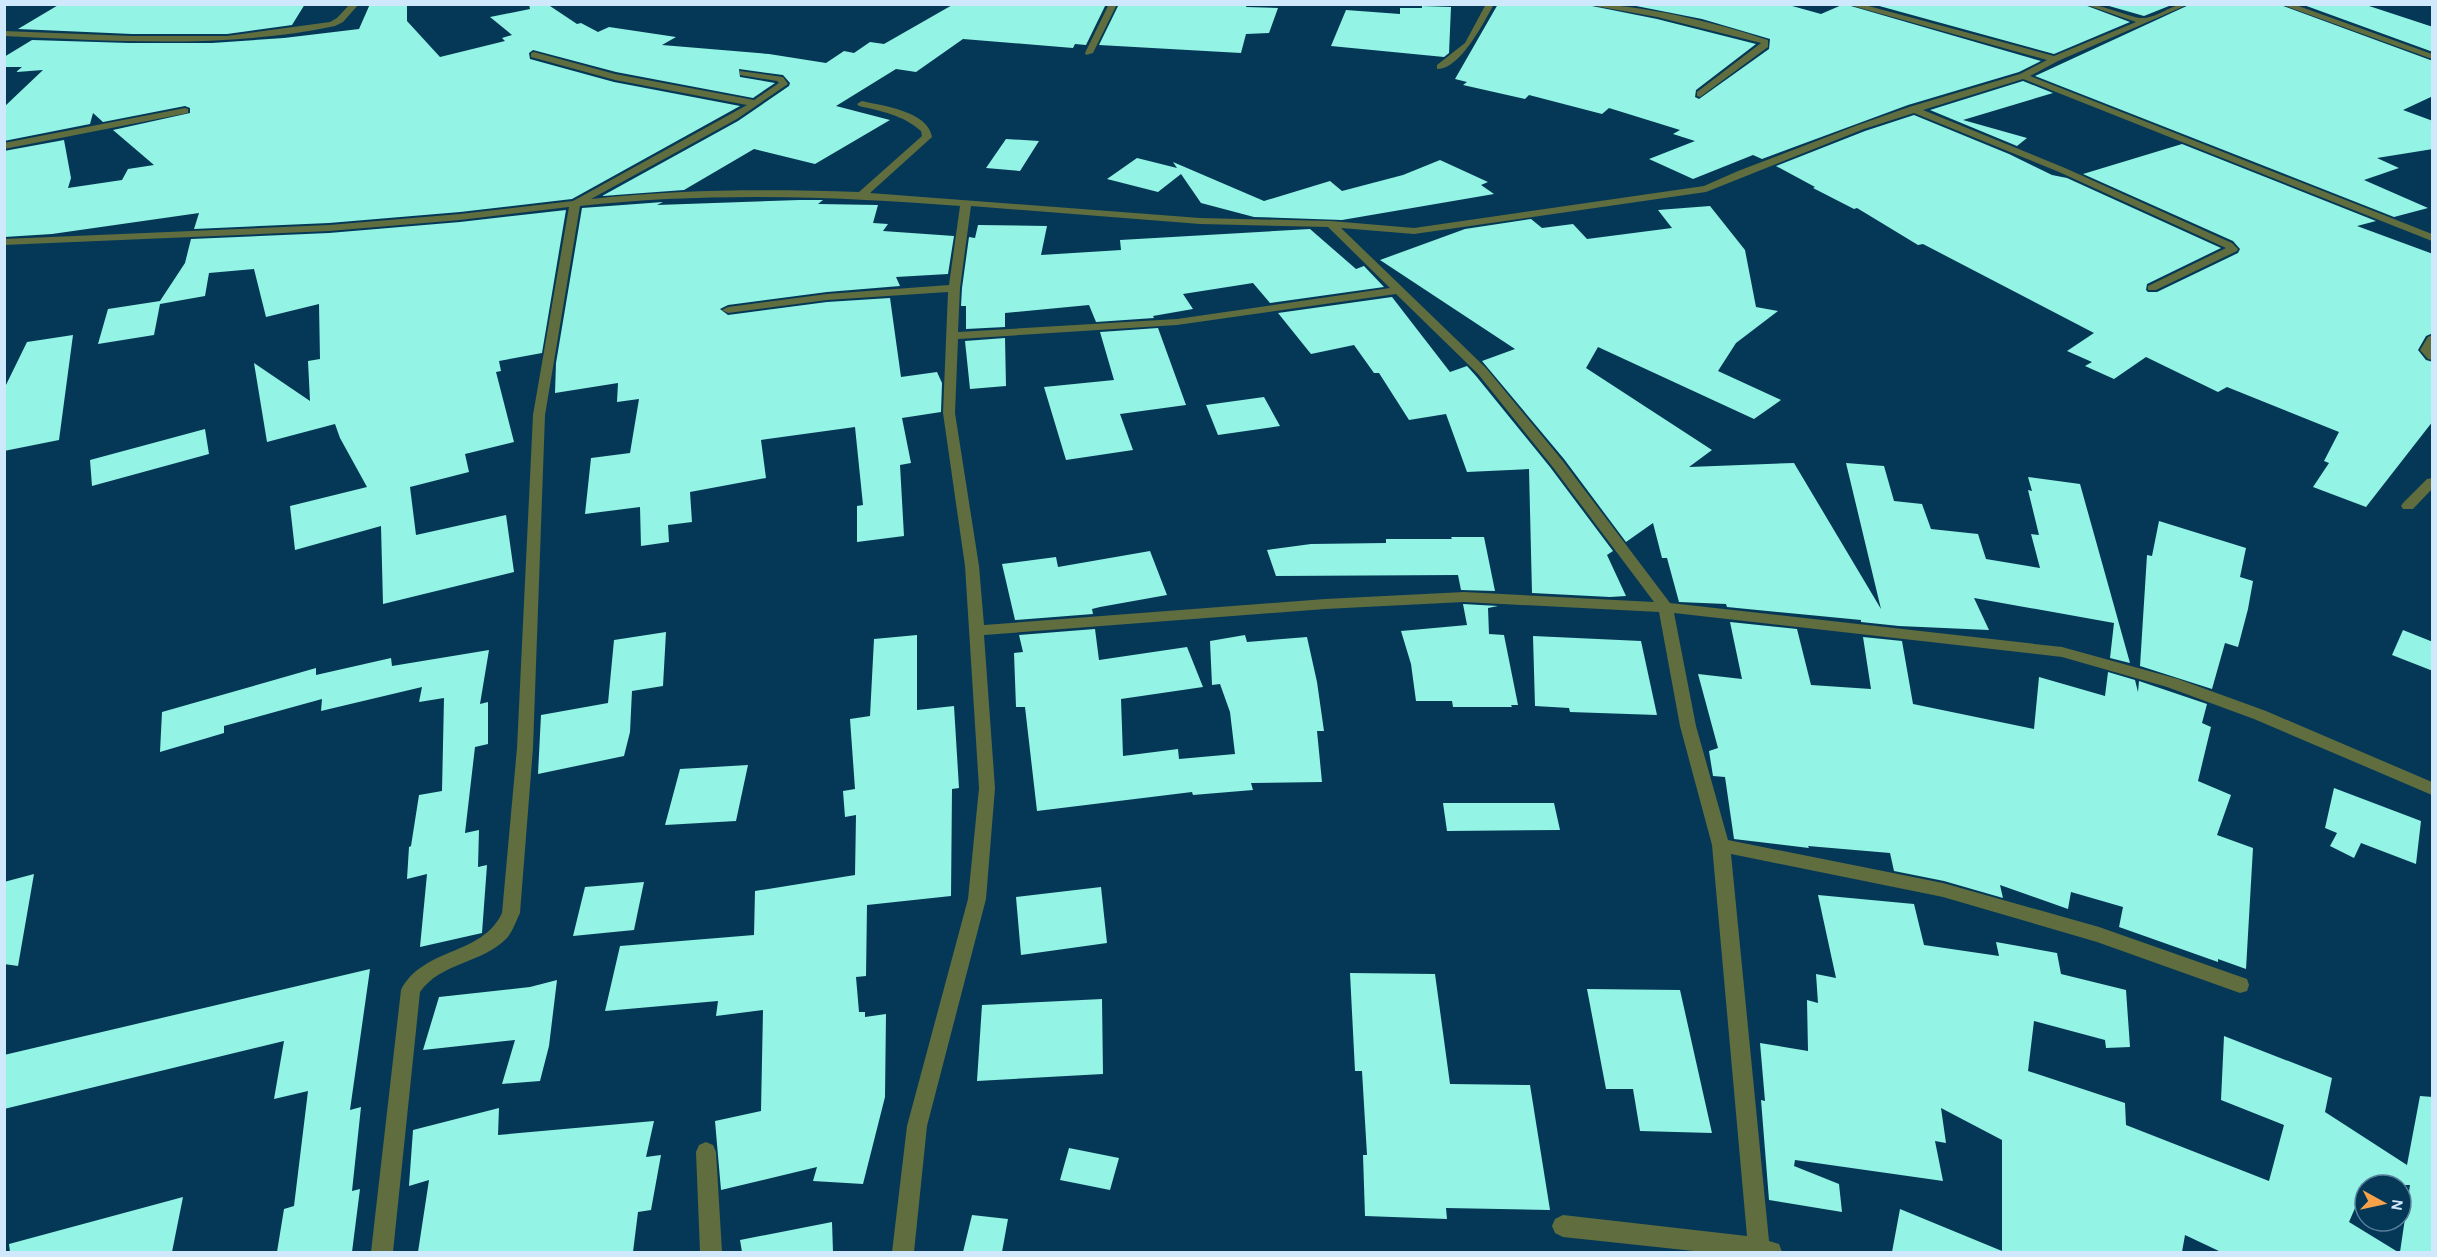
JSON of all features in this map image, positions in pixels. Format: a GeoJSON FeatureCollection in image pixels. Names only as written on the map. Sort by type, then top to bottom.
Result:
{"type":"FeatureCollection","features":[{"type":"Feature","properties":{"kind":"street"},"geometry":{"type":"LineString","coordinates":[[4,33],[132,39],[238,38],[332,24],[340,20],[355,4]]}},
{"type":"Feature","properties":{"kind":"street"},"geometry":{"type":"LineString","coordinates":[[1089,53],[1113,4]]}},
{"type":"Feature","properties":{"kind":"street"},"geometry":{"type":"LineString","coordinates":[[1440,67],[1468,44],[1490,4]]}},
{"type":"Feature","properties":{"kind":"street"},"geometry":{"type":"LineString","coordinates":[[1588,4],[1657,15],[1765,42],[1764,47],[1724,74],[1700,94]]}},
{"type":"Feature","properties":{"kind":"street"},"geometry":{"type":"LineString","coordinates":[[1850,4],[2055,59]]}},
{"type":"Feature","properties":{"kind":"street"},"geometry":{"type":"LineString","coordinates":[[2088,4],[2143,21]]}},
{"type":"Feature","properties":{"kind":"street"},"geometry":{"type":"LineString","coordinates":[[4,242],[329,228],[682,194],[769,192],[861,195],[1200,220],[1331,224],[1414,231],[1706,189],[1752,168],[1912,109],[2023,76],[2055,59],[2185,4]]}},
{"type":"Feature","properties":{"kind":"street"},"geometry":{"type":"LineString","coordinates":[[2284,4],[2433,57]]}},
{"type":"Feature","properties":{"kind":"street"},"geometry":{"type":"LineString","coordinates":[[534,55],[657,86],[753,103]]}},
{"type":"Feature","properties":{"kind":"street"},"geometry":{"type":"LineString","coordinates":[[382,1252],[411,990],[418,976],[436,964],[480,949],[501,933],[511,913],[525,748],[539,415],[575,204],[697,137],[784,84],[783,81],[743,73]]}},
{"type":"Feature","properties":{"kind":"street"},"geometry":{"type":"LineString","coordinates":[[2023,76],[2432,238]]}},
{"type":"Feature","properties":{"kind":"street"},"geometry":{"type":"LineString","coordinates":[[861,195],[927,137],[926,130],[915,119],[897,112],[862,104]]}},
{"type":"Feature","properties":{"kind":"street"},"geometry":{"type":"LineString","coordinates":[[1912,109],[2062,170],[2233,249],[2152,288]]}},
{"type":"Feature","properties":{"kind":"street"},"geometry":{"type":"LineString","coordinates":[[4,146],[185,111]]}},
{"type":"Feature","properties":{"kind":"street"},"geometry":{"type":"LineString","coordinates":[[903,1252],[917,1126],[977,899],[987,788],[972,566],[949,413],[954,288],[966,203]]}},
{"type":"Feature","properties":{"kind":"street"},"geometry":{"type":"LineString","coordinates":[[1331,224],[1482,371],[1564,472],[1666,607],[1688,726],[1721,845],[1763,1251],[1563,1226]]}},
{"type":"Feature","properties":{"kind":"street"},"geometry":{"type":"LineString","coordinates":[[728,310],[827,297],[954,288]]}},
{"type":"Feature","properties":{"kind":"street"},"geometry":{"type":"LineString","coordinates":[[953,336],[1177,322],[1397,290]]}},
{"type":"Feature","properties":{"kind":"street"},"geometry":{"type":"LineString","coordinates":[[2433,339],[2426,350],[2433,356]]}},
{"type":"Feature","properties":{"kind":"street"},"geometry":{"type":"LineString","coordinates":[[2408,506],[2433,482]]}},
{"type":"Feature","properties":{"kind":"street"},"geometry":{"type":"LineString","coordinates":[[977,631],[1313,605],[1464,597],[1666,607],[2002,643],[2062,652],[2172,683],[2238,707],[2433,789]]}},
{"type":"Feature","properties":{"kind":"street"},"geometry":{"type":"LineString","coordinates":[[1721,845],[1943,890],[2099,935],[2240,985]]}},
{"type":"Feature","properties":{"kind":"street"},"geometry":{"type":"LineString","coordinates":[[706,1152],[711,1252]]}},
{"type":"Feature","properties":{"kind":"building"},"geometry":{"type":"Polygon","coordinates":[[[60,4],[305,4],[292,25],[227,34],[132,34],[18,29],[60,4]]]}},
{"type":"Feature","properties":{"kind":"building"},"geometry":{"type":"Polygon","coordinates":[[[370,4],[407,4],[407,21],[440,57],[505,41],[502,38],[512,35],[490,17],[530,9],[529,4],[547,4],[577,24],[581,23],[598,32],[609,27],[676,37],[662,45],[769,54],[826,63],[844,51],[854,53],[870,42],[884,44],[954,4],[1106,4],[1086,45],[1075,44],[1073,48],[963,39],[916,72],[896,69],[836,106],[890,120],[815,164],[754,149],[684,190],[602,196],[738,121],[789,86],[790,83],[783,75],[739,69],[740,77],[775,83],[753,98],[616,72],[533,50],[529,53],[530,59],[614,82],[740,106],[572,199],[460,212],[329,223],[194,229],[199,213],[52,234],[4,237],[4,151],[64,140],[71,178],[68,188],[122,180],[128,169],[154,165],[113,130],[190,113],[190,108],[185,106],[103,122],[93,113],[90,124],[4,141],[4,107],[43,70],[16,72],[22,67],[4,67],[4,57],[32,40],[212,43],[284,38],[359,29],[370,4]]]}},
{"type":"Feature","properties":{"kind":"building"},"geometry":{"type":"Polygon","coordinates":[[[1119,4],[1247,4],[1246,7],[1278,8],[1269,33],[1246,34],[1241,53],[1099,45],[1119,4]]]}},
{"type":"Feature","properties":{"kind":"building"},"geometry":{"type":"Polygon","coordinates":[[[1498,4],[1582,4],[1657,19],[1756,44],[1696,90],[1695,97],[1699,99],[1769,49],[1770,39],[1702,19],[1626,4],[1785,4],[1821,14],[1844,4],[2041,61],[2019,72],[1908,105],[1762,159],[1753,155],[1693,179],[1649,159],[1695,141],[1673,134],[1680,130],[1609,108],[1602,114],[1529,95],[1525,99],[1463,85],[1467,82],[1455,79],[1498,4]]]}},
{"type":"Feature","properties":{"kind":"building"},"geometry":{"type":"Polygon","coordinates":[[[1872,4],[2082,4],[2130,22],[2054,54],[1872,4]]]}},
{"type":"Feature","properties":{"kind":"building"},"geometry":{"type":"Polygon","coordinates":[[[2102,4],[2174,4],[2144,16],[2102,4]]]}},
{"type":"Feature","properties":{"kind":"building"},"geometry":{"type":"Polygon","coordinates":[[[2191,4],[2278,4],[2433,61],[2433,96],[2403,110],[2433,121],[2433,149],[2377,158],[2399,168],[2364,180],[2428,208],[2394,217],[2035,76],[2191,4]]]}},
{"type":"Feature","properties":{"kind":"building"},"geometry":{"type":"Polygon","coordinates":[[[2301,4],[2363,4],[2433,27],[2433,52],[2301,4]]]}},
{"type":"Feature","properties":{"kind":"building"},"geometry":{"type":"Polygon","coordinates":[[[1422,6],[1451,7],[1449,53],[1444,57],[1331,46],[1346,10],[1400,14],[1400,8],[1422,8],[1422,6]]]}},
{"type":"Feature","properties":{"kind":"building"},"geometry":{"type":"Polygon","coordinates":[[[2023,81],[2053,93],[1963,120],[2027,138],[2017,146],[1930,110],[2023,81]]]}},
{"type":"Feature","properties":{"kind":"building"},"geometry":{"type":"Polygon","coordinates":[[[1914,115],[2009,154],[2052,175],[2067,178],[2221,248],[2147,284],[2148,292],[2157,292],[2238,253],[2240,249],[2233,241],[2083,174],[2182,144],[2376,221],[2357,226],[2433,254],[2433,333],[2426,336],[2418,350],[2426,360],[2433,362],[2433,421],[2366,507],[2313,487],[2329,463],[2324,461],[2339,432],[2227,387],[2218,392],[2146,357],[2114,379],[2085,366],[2092,362],[2067,351],[2094,333],[1923,244],[1918,245],[1857,208],[1854,209],[1813,188],[1815,187],[1776,166],[1865,131],[1914,115]]]}},
{"type":"Feature","properties":{"kind":"building"},"geometry":{"type":"Polygon","coordinates":[[[1006,139],[1039,141],[1020,171],[986,168],[1006,139]]]}},
{"type":"Feature","properties":{"kind":"building"},"geometry":{"type":"Polygon","coordinates":[[[1137,158],[1177,168],[1173,162],[1264,201],[1330,181],[1342,191],[1403,175],[1440,160],[1488,182],[1481,185],[1494,194],[1342,220],[1254,217],[1201,203],[1181,174],[1158,192],[1107,179],[1137,158]]]}},
{"type":"Feature","properties":{"kind":"building"},"geometry":{"type":"Polygon","coordinates":[[[823,200],[818,204],[878,205],[873,223],[888,224],[883,231],[954,236],[948,274],[896,277],[900,286],[827,292],[728,305],[720,309],[728,315],[827,302],[890,298],[901,377],[937,372],[942,383],[941,412],[902,418],[911,463],[900,465],[904,536],[857,542],[857,506],[863,505],[855,427],[761,440],[766,478],[690,492],[692,522],[668,525],[669,542],[641,546],[640,507],[585,514],[591,458],[630,453],[639,399],[617,402],[618,383],[555,393],[556,363],[582,208],[663,202],[657,205],[823,200]]]}},
{"type":"Feature","properties":{"kind":"building"},"geometry":{"type":"Polygon","coordinates":[[[1710,206],[1745,250],[1756,307],[1778,311],[1736,343],[1718,371],[1781,400],[1754,419],[1598,347],[1586,368],[1712,450],[1689,467],[1794,463],[1881,609],[1846,463],[1884,466],[1894,501],[1922,504],[1931,529],[1978,534],[1986,559],[2040,568],[2031,534],[2039,535],[2028,490],[2032,491],[2028,477],[2080,484],[2130,663],[2110,658],[2114,623],[1974,598],[1989,630],[1899,626],[1727,607],[1726,604],[1679,602],[1667,558],[1662,558],[1653,523],[1626,542],[1564,459],[1482,361],[1515,349],[1380,260],[1465,229],[1531,219],[1542,228],[1573,224],[1587,239],[1672,228],[1658,210],[1710,206]]]}},
{"type":"Feature","properties":{"kind":"building"},"geometry":{"type":"Polygon","coordinates":[[[566,210],[542,353],[499,361],[501,371],[496,372],[514,442],[465,454],[469,472],[410,487],[416,535],[506,515],[514,572],[383,604],[381,526],[295,550],[290,506],[367,487],[340,438],[335,424],[267,442],[254,363],[310,401],[308,361],[320,359],[319,304],[266,317],[254,269],[209,273],[205,296],[160,304],[154,335],[98,344],[108,309],[160,301],[185,263],[191,239],[329,233],[566,210]]]}},
{"type":"Feature","properties":{"kind":"building"},"geometry":{"type":"Polygon","coordinates":[[[978,225],[1047,226],[1041,255],[1121,250],[1120,240],[1310,229],[1356,269],[1364,266],[1384,287],[1270,303],[1253,283],[1183,294],[1193,309],[1153,316],[1154,318],[1096,322],[1089,305],[1005,313],[1005,327],[966,329],[966,306],[961,306],[962,288],[969,237],[975,238],[978,225]]]}},
{"type":"Feature","properties":{"kind":"building"},"geometry":{"type":"Polygon","coordinates":[[[1392,297],[1450,372],[1467,366],[1550,467],[1613,551],[1607,555],[1626,596],[1532,593],[1529,469],[1467,472],[1446,414],[1409,420],[1379,373],[1374,373],[1354,345],[1311,354],[1278,313],[1392,297]]]}},
{"type":"Feature","properties":{"kind":"building"},"geometry":{"type":"Polygon","coordinates":[[[1158,328],[1186,405],[1120,414],[1133,450],[1066,460],[1044,387],[1114,380],[1100,332],[1158,328]]]}},
{"type":"Feature","properties":{"kind":"building"},"geometry":{"type":"Polygon","coordinates":[[[73,335],[59,440],[4,451],[4,389],[27,342],[73,335]]]}},
{"type":"Feature","properties":{"kind":"building"},"geometry":{"type":"Polygon","coordinates":[[[1005,338],[1006,386],[970,389],[965,341],[1005,338]]]}},
{"type":"Feature","properties":{"kind":"building"},"geometry":{"type":"Polygon","coordinates":[[[1264,397],[1280,426],[1218,435],[1206,405],[1264,397]]]}},
{"type":"Feature","properties":{"kind":"building"},"geometry":{"type":"Polygon","coordinates":[[[205,429],[209,454],[92,486],[90,460],[205,429]]]}},
{"type":"Feature","properties":{"kind":"building"},"geometry":{"type":"Polygon","coordinates":[[[2159,521],[2246,548],[2240,577],[2253,581],[2248,609],[2238,647],[2225,643],[2212,689],[2140,666],[2147,555],[2152,556],[2159,521]]]}},
{"type":"Feature","properties":{"kind":"building"},"geometry":{"type":"Polygon","coordinates":[[[1451,537],[1484,537],[1495,591],[1461,590],[1458,575],[1276,576],[1267,550],[1311,544],[1386,543],[1386,539],[1452,539],[1451,537]]]}},
{"type":"Feature","properties":{"kind":"building"},"geometry":{"type":"Polygon","coordinates":[[[1150,551],[1167,595],[1092,609],[1093,614],[1015,620],[1002,564],[1056,557],[1058,567],[1150,551]]]}},
{"type":"Feature","properties":{"kind":"building"},"geometry":{"type":"Polygon","coordinates":[[[1463,604],[1498,606],[1488,608],[1489,634],[1504,635],[1518,705],[1511,705],[1512,707],[1453,707],[1452,701],[1416,701],[1411,664],[1401,631],[1467,625],[1463,604]]]}},
{"type":"Feature","properties":{"kind":"building"},"geometry":{"type":"Polygon","coordinates":[[[1730,622],[1797,629],[1811,685],[1871,689],[1863,637],[1902,641],[1913,704],[2034,729],[2039,677],[2105,696],[2108,672],[2135,680],[2138,692],[2139,681],[2207,704],[2202,723],[2211,727],[2198,781],[2231,795],[2217,835],[2253,848],[2246,969],[2218,959],[2218,962],[2119,927],[2123,907],[2071,892],[2068,909],[2000,885],[2003,898],[1944,881],[1894,871],[1890,853],[1808,846],[1809,848],[1734,839],[1725,777],[1713,776],[1709,751],[1718,748],[1698,674],[1742,679],[1730,622]]]}},
{"type":"Feature","properties":{"kind":"building"},"geometry":{"type":"Polygon","coordinates":[[[1095,629],[1099,660],[1187,647],[1203,687],[1121,699],[1123,756],[1178,749],[1179,759],[1235,754],[1230,712],[1220,684],[1212,685],[1210,641],[1245,635],[1247,642],[1307,637],[1317,682],[1324,731],[1317,731],[1322,782],[1251,783],[1253,790],[1193,795],[1192,792],[1037,811],[1025,707],[1016,707],[1014,653],[1023,652],[1019,635],[1095,629]]]}},
{"type":"Feature","properties":{"kind":"building"},"geometry":{"type":"Polygon","coordinates":[[[2403,630],[2433,642],[2433,671],[2392,655],[2403,630]]]}},
{"type":"Feature","properties":{"kind":"building"},"geometry":{"type":"Polygon","coordinates":[[[666,632],[663,686],[632,691],[630,732],[624,756],[538,774],[541,715],[608,703],[614,640],[666,632]]]}},
{"type":"Feature","properties":{"kind":"building"},"geometry":{"type":"Polygon","coordinates":[[[917,635],[917,710],[954,706],[959,788],[952,789],[951,896],[867,905],[866,976],[856,977],[859,1012],[865,1012],[865,1017],[886,1014],[885,1097],[863,1184],[813,1181],[817,1167],[721,1190],[715,1121],[761,1111],[763,1010],[716,1016],[718,1001],[605,1011],[620,946],[754,935],[755,891],[855,875],[856,815],[845,817],[843,791],[855,789],[850,719],[870,716],[874,639],[917,635]]]}},
{"type":"Feature","properties":{"kind":"building"},"geometry":{"type":"Polygon","coordinates":[[[1533,636],[1641,641],[1657,715],[1570,712],[1569,708],[1535,706],[1533,636]]]}},
{"type":"Feature","properties":{"kind":"building"},"geometry":{"type":"Polygon","coordinates":[[[489,650],[480,704],[488,702],[488,744],[475,747],[465,833],[479,830],[478,867],[487,865],[482,933],[420,947],[427,874],[407,879],[409,847],[419,795],[442,791],[444,698],[419,702],[422,687],[321,711],[322,699],[224,726],[224,733],[160,752],[162,712],[316,668],[316,675],[391,658],[392,666],[489,650]]]}},
{"type":"Feature","properties":{"kind":"building"},"geometry":{"type":"Polygon","coordinates":[[[748,765],[736,821],[665,825],[680,769],[748,765]]]}},
{"type":"Feature","properties":{"kind":"building"},"geometry":{"type":"Polygon","coordinates":[[[2334,788],[2421,821],[2416,864],[2361,843],[2354,858],[2330,846],[2337,833],[2325,828],[2334,788]]]}},
{"type":"Feature","properties":{"kind":"building"},"geometry":{"type":"Polygon","coordinates":[[[1443,803],[1554,803],[1560,830],[1447,831],[1443,803]]]}},
{"type":"Feature","properties":{"kind":"building"},"geometry":{"type":"Polygon","coordinates":[[[34,874],[18,966],[4,964],[4,882],[34,874]]]}},
{"type":"Feature","properties":{"kind":"building"},"geometry":{"type":"Polygon","coordinates":[[[644,882],[634,930],[573,936],[585,887],[644,882]]]}},
{"type":"Feature","properties":{"kind":"building"},"geometry":{"type":"Polygon","coordinates":[[[1101,887],[1107,943],[1021,955],[1016,897],[1101,887]]]}},
{"type":"Feature","properties":{"kind":"building"},"geometry":{"type":"Polygon","coordinates":[[[1818,895],[1914,904],[1924,945],[1999,956],[1996,942],[2057,953],[2061,974],[2126,990],[2130,1047],[2106,1048],[2105,1040],[2034,1021],[2028,1071],[2125,1103],[2126,1125],[2269,1181],[2284,1125],[2221,1100],[2224,1036],[2332,1078],[2325,1112],[2407,1165],[2420,1096],[2433,1097],[2433,1252],[2400,1252],[2403,1233],[2413,1233],[2413,1173],[2353,1173],[2353,1213],[2349,1222],[2353,1224],[2353,1233],[2367,1233],[2398,1252],[2221,1252],[2185,1235],[2182,1252],[1892,1252],[1900,1209],[2002,1251],[2002,1140],[1941,1108],[1946,1143],[1935,1141],[1943,1181],[1795,1160],[1794,1166],[1839,1184],[1842,1212],[1769,1200],[1761,1100],[1765,1101],[1760,1043],[1808,1051],[1807,1000],[1818,1003],[1816,974],[1836,978],[1818,895]]]}},
{"type":"Feature","properties":{"kind":"building"},"geometry":{"type":"Polygon","coordinates":[[[370,969],[350,1110],[361,1107],[352,1191],[360,1189],[352,1252],[277,1252],[284,1209],[294,1206],[308,1091],[274,1099],[284,1041],[4,1109],[4,1055],[370,969]]]}},
{"type":"Feature","properties":{"kind":"building"},"geometry":{"type":"Polygon","coordinates":[[[1350,973],[1435,974],[1450,1084],[1530,1085],[1550,1210],[1446,1208],[1447,1219],[1365,1216],[1363,1155],[1367,1155],[1362,1071],[1355,1071],[1350,973]]]}},
{"type":"Feature","properties":{"kind":"building"},"geometry":{"type":"Polygon","coordinates":[[[557,980],[549,1046],[540,1081],[502,1084],[515,1040],[423,1050],[439,997],[530,987],[557,980]]]}},
{"type":"Feature","properties":{"kind":"building"},"geometry":{"type":"Polygon","coordinates":[[[1587,989],[1680,990],[1712,1133],[1640,1131],[1633,1089],[1606,1089],[1587,989]]]}},
{"type":"Feature","properties":{"kind":"building"},"geometry":{"type":"Polygon","coordinates":[[[1102,999],[1103,1074],[977,1081],[982,1005],[1102,999]]]}},
{"type":"Feature","properties":{"kind":"building"},"geometry":{"type":"Polygon","coordinates":[[[499,1108],[498,1135],[654,1121],[646,1157],[661,1155],[651,1210],[638,1212],[633,1252],[418,1252],[429,1180],[409,1186],[413,1130],[499,1108]]]}},
{"type":"Feature","properties":{"kind":"building"},"geometry":{"type":"Polygon","coordinates":[[[1069,1148],[1119,1158],[1110,1190],[1060,1180],[1069,1148]]]}},
{"type":"Feature","properties":{"kind":"building"},"geometry":{"type":"Polygon","coordinates":[[[183,1197],[172,1252],[10,1252],[9,1244],[183,1197]]]}},
{"type":"Feature","properties":{"kind":"building"},"geometry":{"type":"Polygon","coordinates":[[[972,1215],[1008,1219],[1002,1252],[963,1252],[972,1215]]]}},
{"type":"Feature","properties":{"kind":"building"},"geometry":{"type":"Polygon","coordinates":[[[832,1222],[833,1252],[742,1252],[740,1240],[832,1222]]]}}]}
